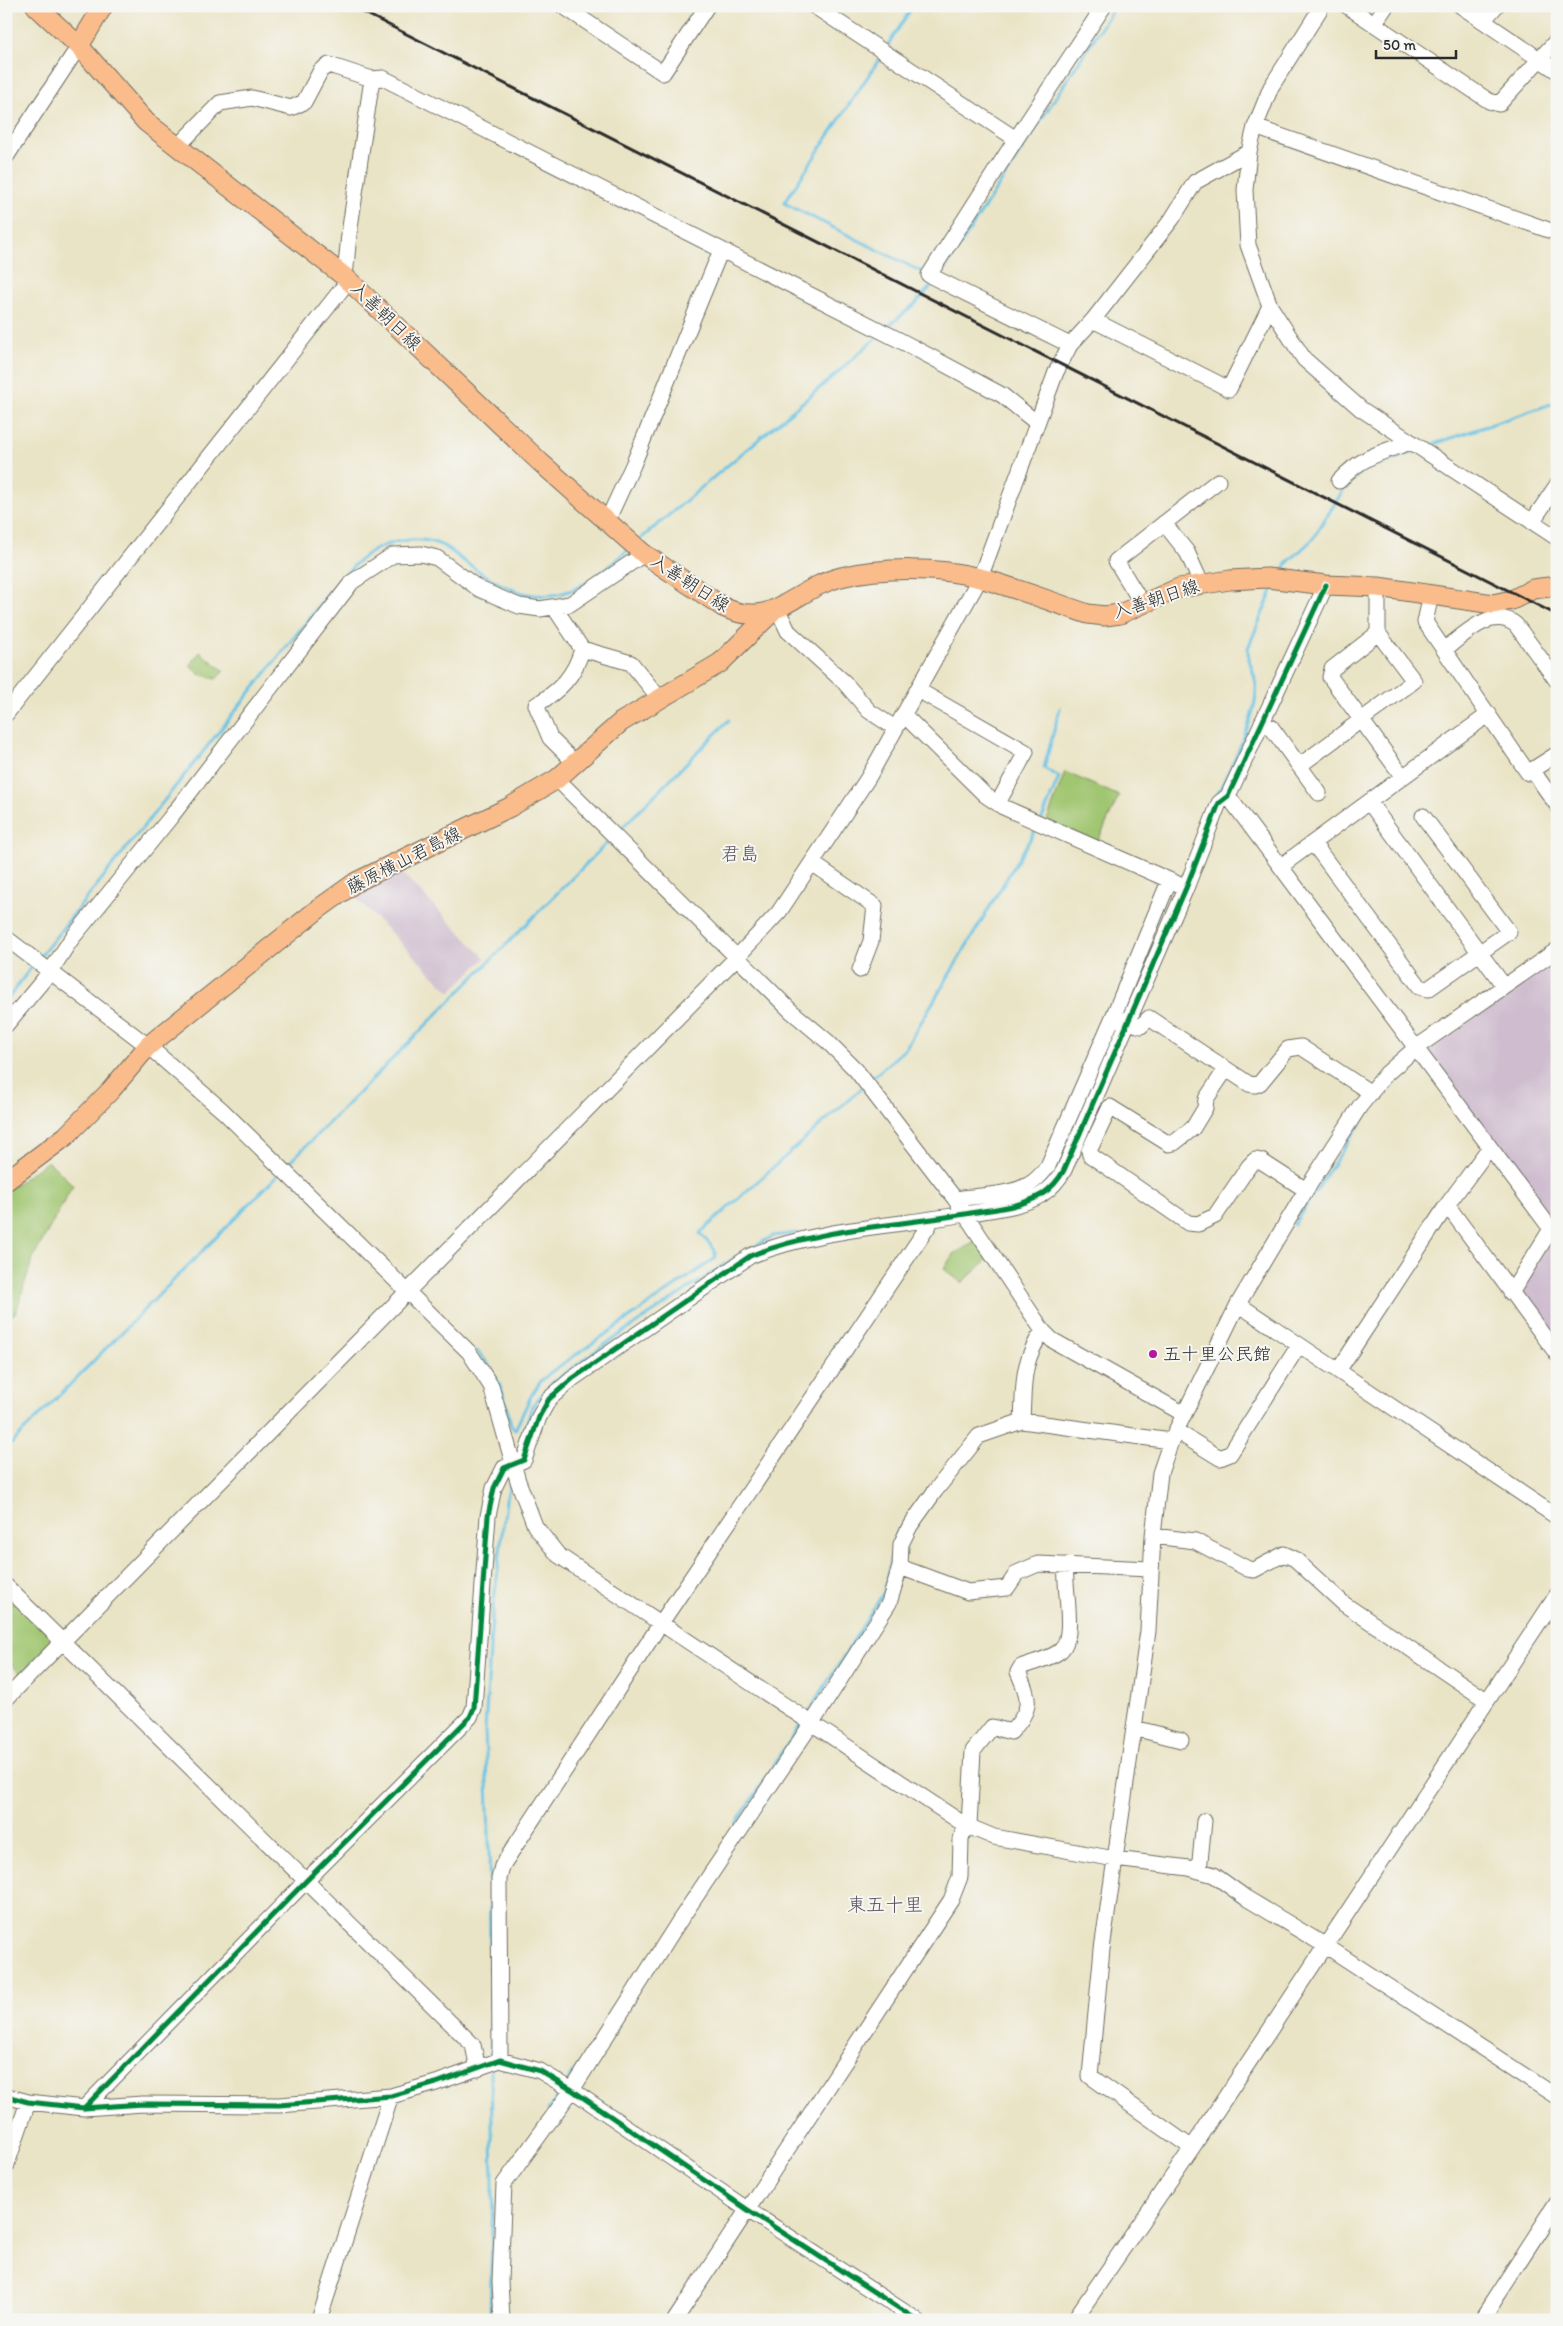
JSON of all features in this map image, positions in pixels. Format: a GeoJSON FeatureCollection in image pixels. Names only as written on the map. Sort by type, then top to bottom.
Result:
{"type":"FeatureCollection","features":[{"type":"Feature","properties":{"kind":"main road","name":"入善朝日線"},"geometry":{"type":"LineString","coordinates":[[36,6],[79,46],[146,122],[347,279],[540,462],[644,554],[736,614],[750,616],[764,614],[828,581],[883,569],[954,573],[980,578],[1088,614],[1105,616],[1120,614],[1179,588],[1201,583],[1267,578],[1326,585],[1378,587],[1493,604],[1512,600],[1533,590],[1557,586]]}},
{"type":"Feature","properties":{"kind":"main road"},"geometry":{"type":"LineString","coordinates":[[79,46],[103,6]]}},
{"type":"Feature","properties":{"kind":"main road","name":"藤原横山君島線"},"geometry":{"type":"LineString","coordinates":[[6,1181],[66,1136],[111,1090],[148,1046],[317,910],[356,882],[510,807],[556,779],[621,722],[720,664],[764,618],[778,608]]}},
{"type":"Feature","properties":{"kind":"street"},"geometry":{"type":"LineString","coordinates":[[563,6],[663,72],[707,6]]}},
{"type":"Feature","properties":{"kind":"street"},"geometry":{"type":"LineString","coordinates":[[814,6],[1016,139]]}},
{"type":"Feature","properties":{"kind":"street"},"geometry":{"type":"LineString","coordinates":[[1070,345],[929,275],[1104,6]]}},
{"type":"Feature","properties":{"kind":"street"},"geometry":{"type":"LineString","coordinates":[[1322,6],[1270,87],[1255,127],[1249,152],[1245,190],[1248,244],[1270,306],[1304,359],[1361,409],[1557,538]]}},
{"type":"Feature","properties":{"kind":"street"},"geometry":{"type":"LineString","coordinates":[[1347,6],[1489,101],[1499,104],[1557,40]]}},
{"type":"Feature","properties":{"kind":"street"},"geometry":{"type":"LineString","coordinates":[[1374,24],[1386,6]]}},
{"type":"Feature","properties":{"kind":"street"},"geometry":{"type":"LineString","coordinates":[[1461,6],[1557,71]]}},
{"type":"Feature","properties":{"kind":"street"},"geometry":{"type":"LineString","coordinates":[[1483,21],[1496,6]]}},
{"type":"Feature","properties":{"kind":"street"},"geometry":{"type":"LineString","coordinates":[[6,157],[79,46]]}},
{"type":"Feature","properties":{"kind":"street"},"geometry":{"type":"LineString","coordinates":[[177,147],[220,102],[252,98],[291,108],[304,102],[321,70],[329,65],[372,79],[383,78],[902,342],[1002,395],[1037,423]]}},
{"type":"Feature","properties":{"kind":"street"},"geometry":{"type":"LineString","coordinates":[[6,714],[347,279],[350,234],[372,79]]}},
{"type":"Feature","properties":{"kind":"street"},"geometry":{"type":"LineString","coordinates":[[1255,127],[1557,233]]}},
{"type":"Feature","properties":{"kind":"street"},"geometry":{"type":"LineString","coordinates":[[6,1699],[737,957],[779,912],[868,778],[980,578],[1056,372],[1070,345],[1093,320],[1172,219],[1195,182],[1249,152]]}},
{"type":"Feature","properties":{"kind":"street"},"geometry":{"type":"LineString","coordinates":[[607,521],[633,465],[721,250]]}},
{"type":"Feature","properties":{"kind":"street"},"geometry":{"type":"LineString","coordinates":[[1093,320],[1229,389],[1270,306]]}},
{"type":"Feature","properties":{"kind":"street"},"geometry":{"type":"LineString","coordinates":[[1339,481],[1353,466],[1365,459],[1411,442]]}},
{"type":"Feature","properties":{"kind":"street"},"geometry":{"type":"LineString","coordinates":[[1143,605],[1116,561],[1218,481]]}},
{"type":"Feature","properties":{"kind":"street"},"geometry":{"type":"LineString","coordinates":[[1532,522],[1557,485]]}},
{"type":"Feature","properties":{"kind":"street"},"geometry":{"type":"LineString","coordinates":[[1164,523],[1186,552],[1201,583]]}},
{"type":"Feature","properties":{"kind":"street"},"geometry":{"type":"LineString","coordinates":[[6,1025],[50,972],[70,941],[170,818],[352,582],[393,555],[421,554],[437,558],[479,589],[519,606],[540,609],[570,604],[601,585],[644,554]]}},
{"type":"Feature","properties":{"kind":"street"},"geometry":{"type":"LineString","coordinates":[[84,2108],[306,1880],[470,1717],[474,1708],[488,1516],[494,1488],[504,1468],[524,1460],[539,1417],[549,1399],[572,1379],[750,1256],[774,1246],[825,1236],[1019,1204],[1040,1195],[1056,1184],[1064,1170],[1186,888],[1219,803],[1228,796],[1326,585]]}},
{"type":"Feature","properties":{"kind":"street"},"geometry":{"type":"LineString","coordinates":[[1299,766],[1414,681],[1378,634],[1378,587]]}},
{"type":"Feature","properties":{"kind":"street"},"geometry":{"type":"LineString","coordinates":[[1430,595],[1425,622],[1528,773],[1557,754]]}},
{"type":"Feature","properties":{"kind":"street"},"geometry":{"type":"LineString","coordinates":[[554,607],[582,649],[631,663],[660,699]]}},
{"type":"Feature","properties":{"kind":"street"},"geometry":{"type":"LineString","coordinates":[[778,608],[788,630],[844,682],[869,711],[895,728]]}},
{"type":"Feature","properties":{"kind":"street"},"geometry":{"type":"LineString","coordinates":[[1445,649],[1488,618],[1509,619],[1516,625],[1557,681]]}},
{"type":"Feature","properties":{"kind":"street"},"geometry":{"type":"LineString","coordinates":[[1378,634],[1332,669],[1330,677],[1403,777]]}},
{"type":"Feature","properties":{"kind":"street"},"geometry":{"type":"LineString","coordinates":[[575,763],[550,738],[536,706],[558,692],[578,666],[582,649]]}},
{"type":"Feature","properties":{"kind":"street"},"geometry":{"type":"LineString","coordinates":[[918,690],[1026,752],[998,804]]}},
{"type":"Feature","properties":{"kind":"street"},"geometry":{"type":"LineString","coordinates":[[1281,866],[1489,714]]}},
{"type":"Feature","properties":{"kind":"street"},"geometry":{"type":"LineString","coordinates":[[904,715],[985,795],[998,804],[1186,888]]}},
{"type":"Feature","properties":{"kind":"street"},"geometry":{"type":"LineString","coordinates":[[1262,722],[1271,727],[1319,793]]}},
{"type":"Feature","properties":{"kind":"street"},"geometry":{"type":"LineString","coordinates":[[1532,770],[1557,805]]}},
{"type":"Feature","properties":{"kind":"street"},"geometry":{"type":"LineString","coordinates":[[556,779],[791,1012],[827,1041],[856,1070],[955,1199],[1043,1331],[1052,1340],[1184,1414]]}},
{"type":"Feature","properties":{"kind":"street"},"geometry":{"type":"LineString","coordinates":[[1228,796],[1551,1229],[1511,1293]]}},
{"type":"Feature","properties":{"kind":"street"},"geometry":{"type":"LineString","coordinates":[[1369,802],[1504,986]]}},
{"type":"Feature","properties":{"kind":"street"},"geometry":{"type":"LineString","coordinates":[[1313,843],[1420,987],[1428,989],[1509,932],[1423,816]]}},
{"type":"Feature","properties":{"kind":"street"},"geometry":{"type":"LineString","coordinates":[[812,863],[875,906],[871,941],[860,970]]}},
{"type":"Feature","properties":{"kind":"street"},"geometry":{"type":"LineString","coordinates":[[955,1199],[1016,1189],[1028,1185],[1038,1178],[1048,1166],[1169,880]]}},
{"type":"Feature","properties":{"kind":"street"},"geometry":{"type":"LineString","coordinates":[[6,938],[148,1046],[222,1111],[469,1352],[491,1386],[513,1463],[535,1526],[558,1555],[967,1826],[994,1837],[1115,1858],[1200,1870],[1214,1874],[1246,1898],[1326,1946],[1557,2097]]}},
{"type":"Feature","properties":{"kind":"street"},"geometry":{"type":"LineString","coordinates":[[1192,2148],[1090,2076],[1102,1949],[1148,1631],[1150,1569],[1160,1473],[1184,1414],[1238,1304],[1306,1190],[1360,1106],[1386,1074],[1417,1047],[1557,950]]}},
{"type":"Feature","properties":{"kind":"street"},"geometry":{"type":"LineString","coordinates":[[1113,1016],[1128,1023],[1141,1026],[1149,1018],[1226,1069],[1255,1085],[1260,1083],[1288,1049],[1301,1047],[1371,1093]]}},
{"type":"Feature","properties":{"kind":"street"},"geometry":{"type":"LineString","coordinates":[[1226,1069],[1206,1099],[1205,1108],[1193,1128],[1174,1143],[1169,1144],[1110,1107],[1089,1152],[1090,1155],[1188,1223],[1198,1224],[1215,1216],[1255,1160],[1261,1160],[1306,1190]]}},
{"type":"Feature","properties":{"kind":"street"},"geometry":{"type":"LineString","coordinates":[[1338,1371],[1447,1205],[1490,1147]]}},
{"type":"Feature","properties":{"kind":"street"},"geometry":{"type":"LineString","coordinates":[[1447,1205],[1557,1354]]}},
{"type":"Feature","properties":{"kind":"street"},"geometry":{"type":"LineString","coordinates":[[500,2060],[499,1879],[502,1866],[661,1623],[929,1225],[929,1220]]}},
{"type":"Feature","properties":{"kind":"street"},"geometry":{"type":"LineString","coordinates":[[1238,1304],[1557,1517]]}},
{"type":"Feature","properties":{"kind":"street"},"geometry":{"type":"LineString","coordinates":[[1022,1421],[1025,1365],[1029,1352],[1043,1331]]}},
{"type":"Feature","properties":{"kind":"street"},"geometry":{"type":"LineString","coordinates":[[502,2320],[500,2281],[504,2184],[572,2090],[678,1923],[812,1723],[889,1603],[900,1567],[901,1544],[910,1526],[960,1458],[979,1436],[1022,1421],[1174,1436],[1220,1458],[1230,1454],[1299,1345]]}},
{"type":"Feature","properties":{"kind":"street"},"geometry":{"type":"LineString","coordinates":[[1153,1536],[1195,1541],[1248,1569],[1254,1570],[1284,1554],[1295,1559],[1344,1604],[1486,1700]]}},
{"type":"Feature","properties":{"kind":"street"},"geometry":{"type":"LineString","coordinates":[[900,1567],[968,1592],[1007,1588],[1017,1573],[1038,1564],[1150,1569]]}},
{"type":"Feature","properties":{"kind":"street"},"geometry":{"type":"LineString","coordinates":[[675,2320],[951,1900],[960,1877],[961,1839],[967,1826],[973,1750],[992,1727],[1011,1732],[1020,1723],[1029,1706],[1028,1694],[1018,1672],[1021,1667],[1058,1652],[1065,1646],[1069,1634],[1064,1578],[1066,1565]]}},
{"type":"Feature","properties":{"kind":"street"},"geometry":{"type":"LineString","coordinates":[[6,1586],[473,2045],[478,2069]]}},
{"type":"Feature","properties":{"kind":"street"},"geometry":{"type":"LineString","coordinates":[[1074,2320],[1192,2148],[1557,1595]]}},
{"type":"Feature","properties":{"kind":"street"},"geometry":{"type":"LineString","coordinates":[[1134,1728],[1181,1740]]}},
{"type":"Feature","properties":{"kind":"street"},"geometry":{"type":"LineString","coordinates":[[1200,1870],[1204,1821]]}},
{"type":"Feature","properties":{"kind":"street"},"geometry":{"type":"LineString","coordinates":[[6,2096],[28,2102],[84,2108],[143,2104],[279,2105],[391,2096],[478,2069],[500,2060],[540,2071],[572,2090],[748,2210],[917,2320]]}},
{"type":"Feature","properties":{"kind":"street"},"geometry":{"type":"LineString","coordinates":[[319,2320],[391,2096]]}},
{"type":"Feature","properties":{"kind":"street"},"geometry":{"type":"LineString","coordinates":[[6,2167],[28,2102]]}},
{"type":"Feature","properties":{"kind":"street"},"geometry":{"type":"LineString","coordinates":[[1481,2320],[1557,2203]]}},
{"type":"Feature","properties":{"kind":"shaded area"},"geometry":{"type":"Polygon","coordinates":[[[398,869],[485,958],[450,992],[353,895],[398,869]]]}},
{"type":"Feature","properties":{"kind":"shaded area"},"geometry":{"type":"Polygon","coordinates":[[[1557,959],[1557,1343],[1518,1292],[1555,1230],[1427,1052],[1557,959]]]}},
{"type":"Feature","properties":{"kind":"green space"},"geometry":{"type":"Polygon","coordinates":[[[200,652],[224,671],[216,679],[199,674],[190,665],[200,652]]]}},
{"type":"Feature","properties":{"kind":"green space"},"geometry":{"type":"Polygon","coordinates":[[[1065,772],[1119,796],[1097,843],[1047,820],[1065,772]]]}},
{"type":"Feature","properties":{"kind":"green space"},"geometry":{"type":"Polygon","coordinates":[[[48,1161],[73,1185],[32,1260],[16,1312],[11,1316],[6,1314],[6,1191],[48,1161]]]}},
{"type":"Feature","properties":{"kind":"green space"},"geometry":{"type":"Polygon","coordinates":[[[977,1241],[987,1260],[962,1283],[944,1269],[953,1254],[977,1241]]]}},
{"type":"Feature","properties":{"kind":"green space"},"geometry":{"type":"Polygon","coordinates":[[[14,1600],[54,1639],[21,1674],[6,1660],[6,1608],[14,1600]]]}},
{"type":"Feature","properties":{"kind":"waterway"},"geometry":{"type":"LineString","coordinates":[[886,48],[913,6]]}},
{"type":"Feature","properties":{"kind":"waterway"},"geometry":{"type":"LineString","coordinates":[[940,276],[1115,6]]}},
{"type":"Feature","properties":{"kind":"waterway"},"geometry":{"type":"LineString","coordinates":[[882,55],[784,203],[922,272]]}},
{"type":"Feature","properties":{"kind":"waterway"},"geometry":{"type":"LineString","coordinates":[[886,328],[915,304],[934,283]]}},
{"type":"Feature","properties":{"kind":"waterway"},"geometry":{"type":"LineString","coordinates":[[638,541],[835,375],[880,334]]}},
{"type":"Feature","properties":{"kind":"waterway"},"geometry":{"type":"LineString","coordinates":[[1428,446],[1557,402]]}},
{"type":"Feature","properties":{"kind":"waterway"},"geometry":{"type":"LineString","coordinates":[[1281,574],[1288,562],[1312,540],[1347,484],[1363,470],[1415,451]]}},
{"type":"Feature","properties":{"kind":"waterway"},"geometry":{"type":"LineString","coordinates":[[39,958],[330,592],[355,564],[374,550],[384,545],[414,540],[439,544],[504,586],[527,594],[552,595],[564,593],[584,584],[629,549]]}},
{"type":"Feature","properties":{"kind":"waterway"},"geometry":{"type":"LineString","coordinates":[[1216,798],[1242,742],[1253,711],[1256,685],[1248,648],[1274,586]]}},
{"type":"Feature","properties":{"kind":"waterway"},"geometry":{"type":"LineString","coordinates":[[1042,819],[1059,777],[1044,768],[1060,708]]}},
{"type":"Feature","properties":{"kind":"waterway"},"geometry":{"type":"LineString","coordinates":[[617,833],[729,720]]}},
{"type":"Feature","properties":{"kind":"waterway"},"geometry":{"type":"LineString","coordinates":[[870,1080],[905,1049],[1038,826]]}},
{"type":"Feature","properties":{"kind":"waterway"},"geometry":{"type":"LineString","coordinates":[[286,1166],[611,839]]}},
{"type":"Feature","properties":{"kind":"waterway"},"geometry":{"type":"LineString","coordinates":[[1126,1009],[1177,888]]}},
{"type":"Feature","properties":{"kind":"waterway"},"geometry":{"type":"LineString","coordinates":[[6,1001],[33,965]]}},
{"type":"Feature","properties":{"kind":"waterway"},"geometry":{"type":"LineString","coordinates":[[1294,1224],[1373,1104],[1419,1058]]}},
{"type":"Feature","properties":{"kind":"waterway"},"geometry":{"type":"LineString","coordinates":[[477,1351],[490,1367],[500,1385],[511,1425],[515,1430],[531,1396],[541,1381],[551,1372],[716,1258],[714,1249],[700,1233],[864,1086]]}},
{"type":"Feature","properties":{"kind":"waterway"},"geometry":{"type":"LineString","coordinates":[[1067,1141],[1078,1120]]}},
{"type":"Feature","properties":{"kind":"waterway"},"geometry":{"type":"LineString","coordinates":[[6,1449],[280,1173]]}},
{"type":"Feature","properties":{"kind":"waterway"},"geometry":{"type":"LineString","coordinates":[[1040,1185],[1046,1182],[1049,1176]]}},
{"type":"Feature","properties":{"kind":"waterway"},"geometry":{"type":"LineString","coordinates":[[887,1217],[955,1206]]}},
{"type":"Feature","properties":{"kind":"waterway"},"geometry":{"type":"LineString","coordinates":[[750,1249],[773,1236],[797,1233]]}},
{"type":"Feature","properties":{"kind":"waterway"},"geometry":{"type":"LineString","coordinates":[[517,1457],[532,1406],[553,1382],[610,1341],[742,1253]]}},
{"type":"Feature","properties":{"kind":"waterway"},"geometry":{"type":"LineString","coordinates":[[491,2059],[489,1836],[485,1729],[492,1618],[506,1501],[511,1480]]}},
{"type":"Feature","properties":{"kind":"waterway"},"geometry":{"type":"LineString","coordinates":[[807,1715],[884,1592],[896,1533],[903,1525]]}},
{"type":"Feature","properties":{"kind":"waterway"},"geometry":{"type":"LineString","coordinates":[[736,1824],[802,1722]]}},
{"type":"Feature","properties":{"kind":"waterway"},"geometry":{"type":"LineString","coordinates":[[568,2081],[595,2041]]}},
{"type":"Feature","properties":{"kind":"waterway"},"geometry":{"type":"LineString","coordinates":[[490,2320],[493,2185],[491,2068]]}},
{"type":"Feature","properties":{"kind":"waterway"},"geometry":{"type":"LineString","coordinates":[[548,2110],[563,2089]]}},
{"type":"Feature","properties":{"kind":"railway"},"geometry":{"type":"LineString","coordinates":[[351,6],[1557,615]]}},
{"type":"Feature","properties":{"kind":"cycle path"},"geometry":{"type":"LineString","coordinates":[[84,2108],[470,1717],[474,1708],[488,1516],[494,1488],[504,1468],[524,1460],[539,1417],[549,1399],[572,1379],[750,1256],[803,1239],[1016,1205],[1041,1195],[1057,1181],[1064,1170],[1186,888],[1219,803],[1228,796],[1326,585]]}},
{"type":"Feature","properties":{"kind":"cycle path"},"geometry":{"type":"LineString","coordinates":[[6,2096],[28,2102],[84,2108],[143,2104],[279,2105],[391,2096],[436,2083],[500,2060],[540,2071],[572,2090],[748,2210],[917,2320]]}},
{"type":"Feature","properties":{"kind":"place","name":"五十里公民館"},"geometry":{"type":"Point","coordinates":[1153,1354]}},
{"type":"Feature","properties":{"kind":"district","name":"君島"},"geometry":{"type":"Point","coordinates":[740,853]}},
{"type":"Feature","properties":{"kind":"district","name":"東五十里"},"geometry":{"type":"Point","coordinates":[885,1904]}}]}
